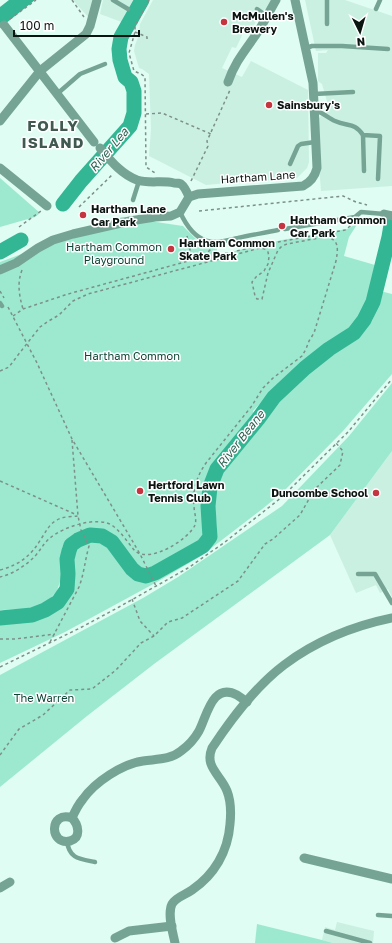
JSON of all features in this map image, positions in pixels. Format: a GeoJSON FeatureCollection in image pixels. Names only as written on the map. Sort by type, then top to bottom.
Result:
{"type":"FeatureCollection","features":[{"type":"Feature","properties":{"kind":"street"},"geometry":{"type":"LineString","coordinates":[[0,121],[40,71],[86,34],[90,26],[97,0]]}},
{"type":"Feature","properties":{"kind":"street"},"geometry":{"type":"LineString","coordinates":[[230,84],[232,70],[256,35],[276,0]]}},
{"type":"Feature","properties":{"kind":"street","name":"Hartham Lane"},"geometry":{"type":"LineString","coordinates":[[188,194],[303,186],[316,173],[313,83],[295,0]]}},
{"type":"Feature","properties":{"kind":"street"},"geometry":{"type":"LineString","coordinates":[[0,270],[16,263],[38,248],[54,240],[130,220],[171,216],[180,212],[188,194],[180,184],[138,180],[118,169],[97,145],[4,25]]}},
{"type":"Feature","properties":{"kind":"street"},"geometry":{"type":"LineString","coordinates":[[0,168],[47,206]]}},
{"type":"Feature","properties":{"kind":"street"},"geometry":{"type":"LineString","coordinates":[[175,943],[170,910],[173,902],[190,892],[206,878],[219,861],[227,842],[230,823],[230,803],[227,791],[212,767],[210,761],[209,757],[212,748],[247,702],[262,685],[284,665],[309,649],[343,632],[358,626],[392,618]]}},
{"type":"Feature","properties":{"kind":"street"},"geometry":{"type":"LineString","coordinates":[[72,818],[82,799],[90,790],[114,772],[134,763],[166,758],[174,756],[180,752],[198,733],[207,709],[220,693],[230,692],[236,694],[247,702]]}},
{"type":"Feature","properties":{"kind":"street"},"geometry":{"type":"LineString","coordinates":[[68,816],[72,818],[78,826],[78,834],[73,839],[63,841],[56,836],[55,833],[57,820],[68,816]]}},
{"type":"Feature","properties":{"kind":"street"},"geometry":{"type":"LineString","coordinates":[[304,858],[392,879]]}},
{"type":"Feature","properties":{"kind":"street"},"geometry":{"type":"LineString","coordinates":[[0,888],[10,882]]}},
{"type":"Feature","properties":{"kind":"street"},"geometry":{"type":"LineString","coordinates":[[115,938],[129,931],[172,926]]}},
{"type":"Feature","properties":{"kind":"lane"},"geometry":{"type":"LineString","coordinates":[[113,0],[128,9]]}},
{"type":"Feature","properties":{"kind":"lane"},"geometry":{"type":"LineString","coordinates":[[327,0],[328,24]]}},
{"type":"Feature","properties":{"kind":"lane"},"geometry":{"type":"LineString","coordinates":[[376,9],[380,0]]}},
{"type":"Feature","properties":{"kind":"lane"},"geometry":{"type":"LineString","coordinates":[[257,9],[267,16]]}},
{"type":"Feature","properties":{"kind":"lane"},"geometry":{"type":"LineString","coordinates":[[306,48],[312,46],[342,46],[388,49]]}},
{"type":"Feature","properties":{"kind":"lane"},"geometry":{"type":"LineString","coordinates":[[57,94],[80,74],[105,64]]}},
{"type":"Feature","properties":{"kind":"lane"},"geometry":{"type":"LineString","coordinates":[[314,94],[353,92]]}},
{"type":"Feature","properties":{"kind":"lane"},"geometry":{"type":"LineString","coordinates":[[315,110],[335,121],[359,129],[363,135],[364,171]]}},
{"type":"Feature","properties":{"kind":"lane"},"geometry":{"type":"LineString","coordinates":[[363,135],[380,136],[378,179]]}},
{"type":"Feature","properties":{"kind":"lane"},"geometry":{"type":"LineString","coordinates":[[290,164],[298,146],[301,144],[315,142]]}},
{"type":"Feature","properties":{"kind":"lane"},"geometry":{"type":"LineString","coordinates":[[133,200],[138,180]]}},
{"type":"Feature","properties":{"kind":"lane"},"geometry":{"type":"LineString","coordinates":[[180,212],[186,224],[200,238],[208,242],[278,230]]}},
{"type":"Feature","properties":{"kind":"lane"},"geometry":{"type":"LineString","coordinates":[[285,229],[355,217],[361,212],[388,215]]}},
{"type":"Feature","properties":{"kind":"lane"},"geometry":{"type":"LineString","coordinates":[[358,574],[375,574],[392,603]]}},
{"type":"Feature","properties":{"kind":"lane"},"geometry":{"type":"LineString","coordinates":[[67,841],[68,849],[75,857],[95,862]]}},
{"type":"Feature","properties":{"kind":"lane"},"geometry":{"type":"LineString","coordinates":[[378,915],[392,916]]}},
{"type":"Feature","properties":{"kind":"lane"},"geometry":{"type":"LineString","coordinates":[[326,931],[370,943]]}},
{"type":"Feature","properties":{"kind":"path"},"geometry":{"type":"LineString","coordinates":[[4,25],[36,0]]}},
{"type":"Feature","properties":{"kind":"path"},"geometry":{"type":"LineString","coordinates":[[72,0],[90,26]]}},
{"type":"Feature","properties":{"kind":"path"},"geometry":{"type":"LineString","coordinates":[[149,0],[135,26],[136,32],[129,53],[134,71],[145,77],[146,167],[155,173],[150,182]]}},
{"type":"Feature","properties":{"kind":"path"},"geometry":{"type":"LineString","coordinates":[[136,32],[147,37],[147,41]]}},
{"type":"Feature","properties":{"kind":"path"},"geometry":{"type":"LineString","coordinates":[[188,194],[208,146],[207,142],[230,84]]}},
{"type":"Feature","properties":{"kind":"path"},"geometry":{"type":"LineString","coordinates":[[146,114],[162,113],[210,134]]}},
{"type":"Feature","properties":{"kind":"path"},"geometry":{"type":"LineString","coordinates":[[78,208],[118,169]]}},
{"type":"Feature","properties":{"kind":"path"},"geometry":{"type":"LineString","coordinates":[[199,211],[343,196],[368,206]]}},
{"type":"Feature","properties":{"kind":"path"},"geometry":{"type":"LineString","coordinates":[[19,227],[47,206]]}},
{"type":"Feature","properties":{"kind":"path"},"geometry":{"type":"LineString","coordinates":[[13,316],[23,309],[68,294],[192,259],[345,230],[356,222]]}},
{"type":"Feature","properties":{"kind":"path"},"geometry":{"type":"LineString","coordinates":[[186,233],[192,259]]}},
{"type":"Feature","properties":{"kind":"path"},"geometry":{"type":"LineString","coordinates":[[0,371],[9,367],[36,332],[47,322],[59,315],[73,301],[84,296],[141,279],[260,248],[265,249],[268,252],[268,264],[264,271],[256,276],[252,282],[255,296],[257,299],[262,299],[268,273],[278,250],[282,246],[324,237],[334,240],[337,244],[338,249],[336,261],[314,332],[306,349],[302,356],[273,378],[263,388],[251,407],[200,470],[194,486],[193,505],[196,521],[195,525],[187,535],[166,550],[150,555],[138,553],[121,534],[105,522],[98,521],[80,525],[57,533],[22,567],[0,577]]}},
{"type":"Feature","properties":{"kind":"path"},"geometry":{"type":"LineString","coordinates":[[23,309],[21,303],[19,278],[26,263],[26,256]]}},
{"type":"Feature","properties":{"kind":"path"},"geometry":{"type":"LineString","coordinates":[[3,304],[13,316],[72,439],[140,554],[156,586]]}},
{"type":"Feature","properties":{"kind":"path"},"geometry":{"type":"LineString","coordinates":[[0,667],[119,607],[188,568],[241,531],[282,497],[348,432],[392,379]]}},
{"type":"Feature","properties":{"kind":"path"},"geometry":{"type":"LineString","coordinates":[[50,642],[79,588],[89,546],[81,530],[78,516],[72,439]]}},
{"type":"Feature","properties":{"kind":"path"},"geometry":{"type":"LineString","coordinates":[[0,755],[19,729],[43,715],[70,690],[92,689],[116,670],[141,643],[154,636],[168,622],[182,618],[238,581],[265,544],[273,539],[300,515],[314,490],[340,465],[343,451],[336,443]]}},
{"type":"Feature","properties":{"kind":"path"},"geometry":{"type":"LineString","coordinates":[[0,481],[78,516]]}},
{"type":"Feature","properties":{"kind":"path"},"geometry":{"type":"LineString","coordinates":[[0,570],[13,566],[28,556],[35,549],[52,523],[58,519],[78,516]]}},
{"type":"Feature","properties":{"kind":"path"},"geometry":{"type":"LineString","coordinates":[[132,599],[140,620],[154,636]]}},
{"type":"Feature","properties":{"kind":"path"},"geometry":{"type":"LineString","coordinates":[[0,639],[16,639],[55,634]]}},
{"type":"Feature","properties":{"kind":"shaded area"},"geometry":{"type":"Polygon","coordinates":[[[9,0],[35,0],[0,28],[0,7],[9,0]]]}},
{"type":"Feature","properties":{"kind":"shaded area"},"geometry":{"type":"Polygon","coordinates":[[[73,0],[95,0],[90,19],[80,8],[73,0]]]}},
{"type":"Feature","properties":{"kind":"shaded area"},"geometry":{"type":"Polygon","coordinates":[[[103,0],[133,0],[137,4],[127,24],[100,14],[103,0]]]}},
{"type":"Feature","properties":{"kind":"shaded area"},"geometry":{"type":"Polygon","coordinates":[[[153,0],[271,0],[266,10],[265,9],[258,17],[250,33],[244,31],[236,48],[232,47],[222,68],[242,77],[251,61],[308,90],[309,162],[307,168],[297,178],[289,176],[285,179],[276,180],[206,185],[149,156],[151,129],[149,74],[139,68],[134,51],[139,35],[140,24],[153,0]]]}},
{"type":"Feature","properties":{"kind":"shaded area"},"geometry":{"type":"Polygon","coordinates":[[[305,0],[345,0],[392,16],[392,186],[321,191],[316,128],[318,119],[329,108],[322,84],[318,81],[318,53],[326,53],[328,50],[316,51],[305,0]]]}},
{"type":"Feature","properties":{"kind":"shaded area","name":"Duncombe School"},"geometry":{"type":"Polygon","coordinates":[[[392,451],[392,597],[388,589],[380,593],[376,585],[356,593],[330,535],[392,451]]]}},
{"type":"Feature","properties":{"kind":"shaded area"},"geometry":{"type":"Polygon","coordinates":[[[337,922],[374,931],[373,943],[333,943],[322,940],[325,927],[335,930],[337,922]]]}},
{"type":"Feature","properties":{"kind":"green space"},"geometry":{"type":"Polygon","coordinates":[[[0,178],[40,213],[35,217],[0,227],[0,178]]]}},
{"type":"Feature","properties":{"kind":"green space","name":"Hartham Common"},"geometry":{"type":"Polygon","coordinates":[[[122,217],[183,226],[197,240],[212,243],[216,246],[218,255],[282,240],[347,229],[358,223],[349,237],[344,256],[375,265],[366,305],[352,326],[323,346],[276,386],[253,411],[254,417],[215,464],[204,484],[202,492],[203,509],[207,529],[206,534],[203,537],[188,548],[141,570],[134,567],[114,537],[102,531],[90,531],[80,534],[76,533],[63,545],[61,556],[63,572],[57,591],[46,603],[27,609],[0,610],[0,262],[122,217]]]}},
{"type":"Feature","properties":{"kind":"green space"},"geometry":{"type":"Polygon","coordinates":[[[380,291],[392,294],[392,374],[343,431],[283,492],[201,556],[157,582],[65,632],[0,663],[0,622],[39,619],[56,611],[68,597],[73,580],[73,557],[77,547],[84,542],[94,539],[109,546],[131,575],[146,580],[155,578],[211,543],[217,530],[215,492],[220,477],[230,461],[243,448],[277,402],[324,357],[348,343],[372,321],[376,311],[380,291]]]}},
{"type":"Feature","properties":{"kind":"green space","name":"The Warren"},"geometry":{"type":"Polygon","coordinates":[[[392,383],[392,451],[330,535],[154,664],[0,787],[0,675],[143,598],[178,577],[282,506],[349,436],[392,383]]]}},
{"type":"Feature","properties":{"kind":"green space"},"geometry":{"type":"Polygon","coordinates":[[[257,924],[322,940],[333,943],[255,943],[257,924]]]}},
{"type":"Feature","properties":{"kind":"waterway","name":"River Lea"},"geometry":{"type":"LineString","coordinates":[[63,204],[81,181],[130,126],[134,113],[134,91],[131,82],[125,77],[120,60],[119,49],[121,37],[142,0]]}},
{"type":"Feature","properties":{"kind":"waterway","name":"River Beane"},"geometry":{"type":"LineString","coordinates":[[0,618],[32,615],[45,610],[58,602],[67,589],[67,559],[71,545],[90,535],[102,536],[112,542],[132,569],[138,574],[146,576],[155,573],[203,546],[210,537],[208,506],[210,487],[217,469],[274,397],[305,368],[329,349],[354,333],[364,320],[373,302],[392,219]]}},
{"type":"Feature","properties":{"kind":"waterway","name":"River Lea"},"geometry":{"type":"LineString","coordinates":[[0,252],[21,240]]}},
{"type":"Feature","properties":{"kind":"place","name":"McMullen's Brewery"},"geometry":{"type":"Point","coordinates":[224,22]}},
{"type":"Feature","properties":{"kind":"place","name":"Sainsbury's"},"geometry":{"type":"Point","coordinates":[269,105]}},
{"type":"Feature","properties":{"kind":"place","name":"Hartham Lane Car Park"},"geometry":{"type":"Point","coordinates":[83,215]}},
{"type":"Feature","properties":{"kind":"place","name":"Hartham Common Car Park"},"geometry":{"type":"Point","coordinates":[282,226]}},
{"type":"Feature","properties":{"kind":"place","name":"Hartham Common Skate Park"},"geometry":{"type":"Point","coordinates":[171,249]}},
{"type":"Feature","properties":{"kind":"place","name":"Hertford Lawn Tennis Club"},"geometry":{"type":"Point","coordinates":[140,491]}},
{"type":"Feature","properties":{"kind":"place","name":"Duncombe School"},"geometry":{"type":"Point","coordinates":[376,493]}},
{"type":"Feature","properties":{"kind":"district","name":"FOLLY ISLAND"},"geometry":{"type":"Point","coordinates":[53,134]}},
{"type":"Feature","properties":{"kind":"park label","name":"Hartham Common Playground"},"geometry":{"type":"Point","coordinates":[114,253]}}]}
